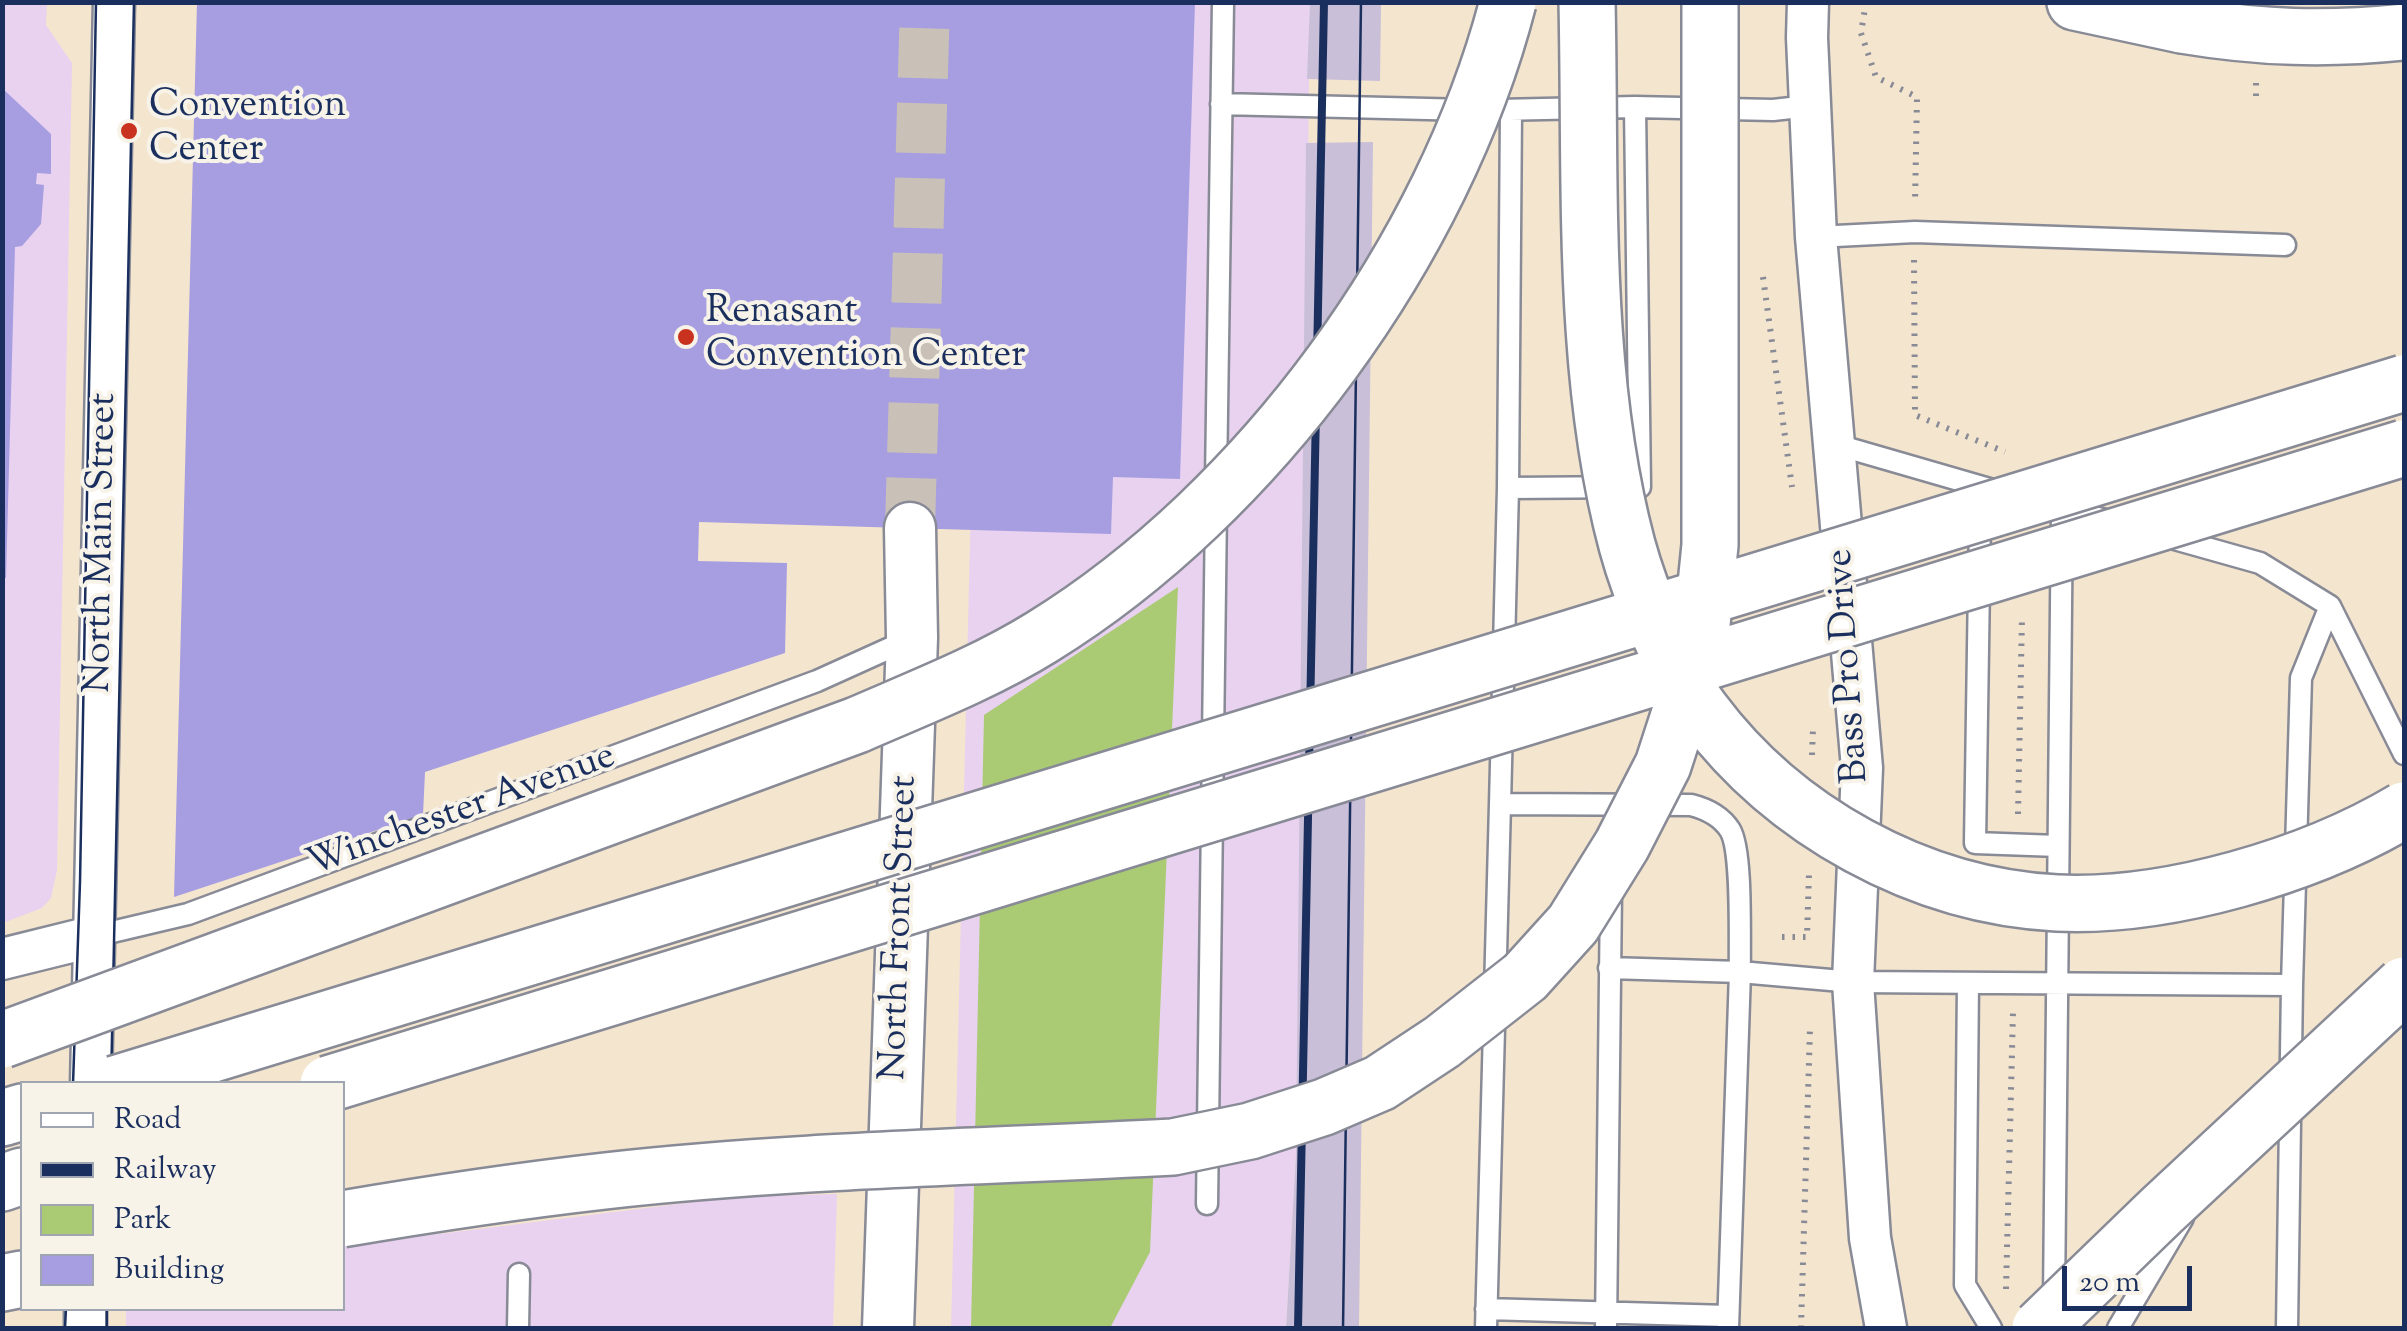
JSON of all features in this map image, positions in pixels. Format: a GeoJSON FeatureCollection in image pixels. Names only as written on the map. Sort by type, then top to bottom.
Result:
{"type":"FeatureCollection","features":[{"type":"Feature","properties":{"kind":"highway"},"geometry":{"type":"LineString","coordinates":[[2,1040],[857,725],[975,673],[1057,627],[1156,556],[1196,518],[1272,440],[1336,358],[1390,276],[1431,200],[1467,124],[1508,2]]}},
{"type":"Feature","properties":{"kind":"highway"},"geometry":{"type":"LineString","coordinates":[[1588,2],[1594,309],[1607,454],[1628,547],[1655,624],[1700,709],[1744,759],[1789,800],[1848,840],[1896,864],[1953,884],[2057,903],[2117,902],[2260,874],[2321,851],[2404,810]]}},
{"type":"Feature","properties":{"kind":"highway"},"geometry":{"type":"LineString","coordinates":[[345,1219],[466,1198],[608,1181],[1173,1146],[1230,1135],[1324,1107],[1380,1083],[1442,1042],[1525,978],[1572,924],[1622,845],[1662,765],[1700,654],[1710,545],[1710,2]]}},
{"type":"Feature","properties":{"kind":"highway"},"geometry":{"type":"LineString","coordinates":[[2075,2],[2167,14],[2266,38],[2404,32]]}},
{"type":"Feature","properties":{"kind":"highway"},"geometry":{"type":"LineString","coordinates":[[125,1081],[2404,384]]}},
{"type":"Feature","properties":{"kind":"highway"},"geometry":{"type":"LineString","coordinates":[[338,1081],[2404,448]]}},
{"type":"Feature","properties":{"kind":"highway"},"geometry":{"type":"LineString","coordinates":[[2040,1328],[2404,984]]}},
{"type":"Feature","properties":{"kind":"street","name":"North Main Street"},"geometry":{"type":"LineString","coordinates":[[91,1081],[114,2]]}},
{"type":"Feature","properties":{"kind":"street","name":"Bass Pro Drive"},"geometry":{"type":"LineString","coordinates":[[1808,2],[1816,237],[1862,768],[1853,982],[1870,1238],[1886,1328]]}},
{"type":"Feature","properties":{"kind":"street","name":"North Front Street"},"geometry":{"type":"LineString","coordinates":[[888,1328],[912,638],[910,528]]}},
{"type":"Feature","properties":{"kind":"street","name":"Winchester Avenue"},"geometry":{"type":"LineString","coordinates":[[2,959],[95,936]]}},
{"type":"Feature","properties":{"kind":"lane"},"geometry":{"type":"LineString","coordinates":[[1207,1204],[1223,2]]}},
{"type":"Feature","properties":{"kind":"lane"},"geometry":{"type":"LineString","coordinates":[[1221,104],[1360,110],[1635,106],[1773,110],[1809,106]]}},
{"type":"Feature","properties":{"kind":"lane"},"geometry":{"type":"LineString","coordinates":[[1508,488],[1640,487],[1635,106]]}},
{"type":"Feature","properties":{"kind":"lane"},"geometry":{"type":"LineString","coordinates":[[1500,804],[1692,805],[1706,809],[1729,829],[1737,854],[1740,972],[1728,1322],[1486,1319],[1508,488],[1511,110]]}},
{"type":"Feature","properties":{"kind":"lane"},"geometry":{"type":"LineString","coordinates":[[1816,237],[1915,232],[2285,246]]}},
{"type":"Feature","properties":{"kind":"lane"},"geometry":{"type":"LineString","coordinates":[[1834,444],[2260,562],[2330,606],[2404,754]]}},
{"type":"Feature","properties":{"kind":"lane"},"geometry":{"type":"LineString","coordinates":[[1981,487],[1975,843],[2058,846]]}},
{"type":"Feature","properties":{"kind":"lane"},"geometry":{"type":"LineString","coordinates":[[2054,1328],[2062,508]]}},
{"type":"Feature","properties":{"kind":"lane"},"geometry":{"type":"LineString","coordinates":[[2287,1328],[2301,678],[2330,606]]}},
{"type":"Feature","properties":{"kind":"lane","name":"Winchester Avenue"},"geometry":{"type":"LineString","coordinates":[[95,936],[206,907],[817,682],[912,638]]}},
{"type":"Feature","properties":{"kind":"lane"},"geometry":{"type":"LineString","coordinates":[[1606,1320],[1613,804]]}},
{"type":"Feature","properties":{"kind":"lane"},"geometry":{"type":"LineString","coordinates":[[1609,968],[1740,972],[1853,982],[2292,985]]}},
{"type":"Feature","properties":{"kind":"lane"},"geometry":{"type":"LineString","coordinates":[[1968,983],[1964,1285],[1991,1328]]}},
{"type":"Feature","properties":{"kind":"lane"},"geometry":{"type":"LineString","coordinates":[[2118,1328],[2219,1158]]}},
{"type":"Feature","properties":{"kind":"lane"},"geometry":{"type":"LineString","coordinates":[[518,1328],[519,1274]]}},
{"type":"Feature","properties":{"kind":"path"},"geometry":{"type":"LineString","coordinates":[[1802,1328],[1810,1022]]}},
{"type":"Feature","properties":{"kind":"shaded area"},"geometry":{"type":"Polygon","coordinates":[[[2,3],[47,3],[46,25],[72,63],[57,870],[51,898],[42,908],[3,923],[2,3]]]}},
{"type":"Feature","properties":{"kind":"shaded area"},"geometry":{"type":"Polygon","coordinates":[[[983,3],[1310,3],[1296,1154],[1286,1328],[951,1328],[983,3]]]}},
{"type":"Feature","properties":{"kind":"shaded area"},"geometry":{"type":"Polygon","coordinates":[[[1310,3],[1381,3],[1380,81],[1307,79],[1310,3]]]}},
{"type":"Feature","properties":{"kind":"shaded area"},"geometry":{"type":"Polygon","coordinates":[[[1373,142],[1359,1328],[1286,1328],[1296,1154],[1306,143],[1373,142]]]}},
{"type":"Feature","properties":{"kind":"shaded area"},"geometry":{"type":"Polygon","coordinates":[[[837,1194],[833,1328],[126,1328],[126,1311],[345,1311],[345,1246],[734,1197],[837,1194]]]}},
{"type":"Feature","properties":{"kind":"green space"},"geometry":{"type":"Polygon","coordinates":[[[1178,587],[1150,1252],[1110,1328],[971,1328],[984,715],[1178,587]]]}},
{"type":"Feature","properties":{"kind":"building","name":"Renasant Convention Center"},"geometry":{"type":"Polygon","coordinates":[[[197,2],[1195,2],[1180,479],[1113,477],[1111,534],[699,522],[698,561],[787,563],[785,653],[425,772],[423,815],[174,897],[197,2]]]}},
{"type":"Feature","properties":{"kind":"building"},"geometry":{"type":"Polygon","coordinates":[[[2,88],[51,134],[51,174],[37,173],[36,184],[44,185],[41,224],[22,246],[15,247],[6,578],[2,578],[2,88]]]}},
{"type":"Feature","properties":{"kind":"tunnel"},"geometry":{"type":"LineString","coordinates":[[910,528],[925,2]]}},
{"type":"Feature","properties":{"kind":"tram line"},"geometry":{"type":"LineString","coordinates":[[73,1081],[96,2]]}},
{"type":"Feature","properties":{"kind":"tram line"},"geometry":{"type":"LineString","coordinates":[[111,1081],[134,2]]}},
{"type":"Feature","properties":{"kind":"tram line"},"geometry":{"type":"LineString","coordinates":[[1343,1328],[1361,2]]}},
{"type":"Feature","properties":{"kind":"tram line"},"geometry":{"type":"LineString","coordinates":[[65,1328],[66,1311]]}},
{"type":"Feature","properties":{"kind":"tram line"},"geometry":{"type":"LineString","coordinates":[[107,1311],[107,1328]]}},
{"type":"Feature","properties":{"kind":"railway"},"geometry":{"type":"LineString","coordinates":[[1298,1328],[1324,2]]}},
{"type":"Feature","properties":{"kind":"place","name":"Convention Center"},"geometry":{"type":"Point","coordinates":[129,131]}},
{"type":"Feature","properties":{"kind":"place","name":"Renasant Convention Center"},"geometry":{"type":"Point","coordinates":[686,337]}}]}
